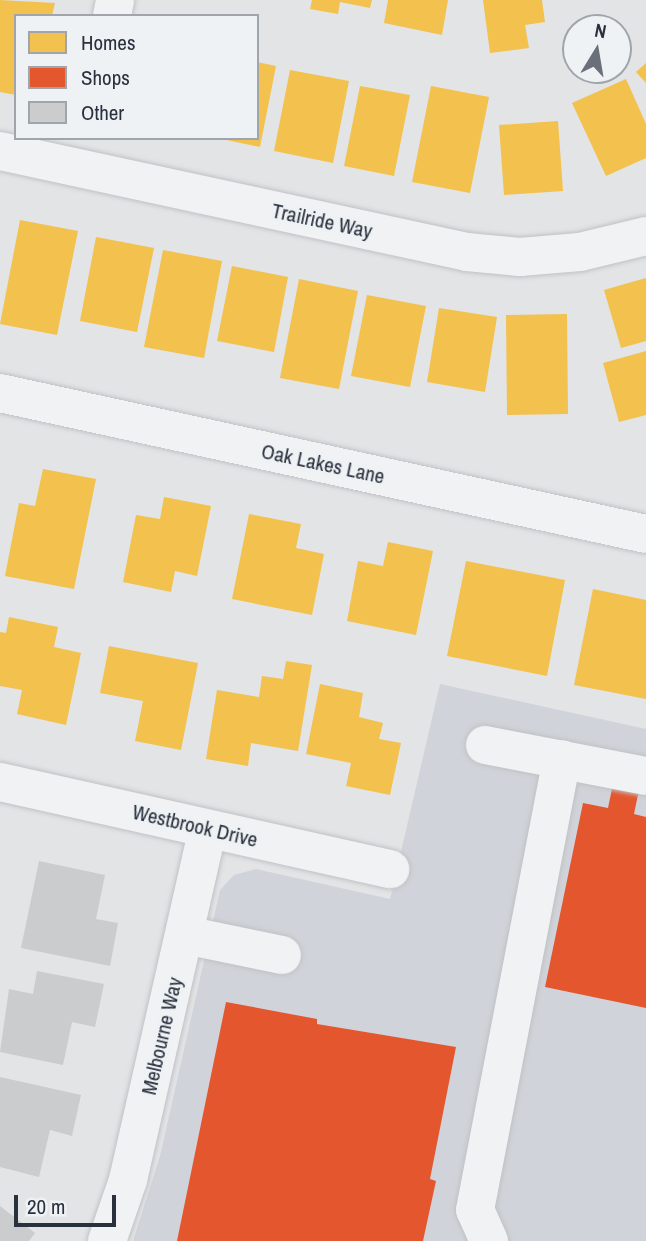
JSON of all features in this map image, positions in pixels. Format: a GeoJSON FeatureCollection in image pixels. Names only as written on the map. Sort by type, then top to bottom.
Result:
{"type":"FeatureCollection","features":[{"type":"Feature","properties":{"kind":"street","name":"Trailride Way"},"geometry":{"type":"LineString","coordinates":[[0,151],[82,153],[467,252],[520,257],[580,252],[646,236]]}},
{"type":"Feature","properties":{"kind":"street","name":"Oak Lakes Lane"},"geometry":{"type":"LineString","coordinates":[[0,393],[646,534]]}},
{"type":"Feature","properties":{"kind":"street"},"geometry":{"type":"LineString","coordinates":[[485,745],[646,776]]}},
{"type":"Feature","properties":{"kind":"street"},"geometry":{"type":"LineString","coordinates":[[489,1241],[475,1210],[562,759]]}},
{"type":"Feature","properties":{"kind":"street","name":"Westbrook Drive"},"geometry":{"type":"LineString","coordinates":[[0,782],[390,869]]}},
{"type":"Feature","properties":{"kind":"street","name":"Melbourne Way"},"geometry":{"type":"LineString","coordinates":[[107,1241],[128,1180],[186,935],[208,829]]}},
{"type":"Feature","properties":{"kind":"street"},"geometry":{"type":"LineString","coordinates":[[186,935],[282,955]]}},
{"type":"Feature","properties":{"kind":"shaded area"},"geometry":{"type":"Polygon","coordinates":[[[440,684],[646,729],[646,1241],[133,1241],[160,1156],[220,890],[234,875],[256,869],[390,899],[440,684]]]}},
{"type":"Feature","properties":{"kind":"building: Homes"},"geometry":{"type":"Polygon","coordinates":[[[0,0],[55,3],[52,14],[14,14],[14,95],[0,92],[0,0]]]}},
{"type":"Feature","properties":{"kind":"building: Homes"},"geometry":{"type":"Polygon","coordinates":[[[312,0],[372,0],[370,8],[340,2],[338,14],[310,9],[312,0]]]}},
{"type":"Feature","properties":{"kind":"building: Homes"},"geometry":{"type":"Polygon","coordinates":[[[388,0],[448,0],[442,35],[384,23],[388,0]]]}},
{"type":"Feature","properties":{"kind":"building: Homes"},"geometry":{"type":"Polygon","coordinates":[[[483,0],[542,0],[545,22],[525,25],[529,48],[490,53],[483,0]]]}},
{"type":"Feature","properties":{"kind":"building: Homes"},"geometry":{"type":"Polygon","coordinates":[[[259,62],[276,66],[260,147],[227,140],[259,140],[259,62]]]}},
{"type":"Feature","properties":{"kind":"building: Homes"},"geometry":{"type":"Polygon","coordinates":[[[646,63],[646,83],[636,72],[646,63]]]}},
{"type":"Feature","properties":{"kind":"building: Homes"},"geometry":{"type":"Polygon","coordinates":[[[290,70],[349,81],[333,163],[274,151],[290,70]]]}},
{"type":"Feature","properties":{"kind":"building: Homes"},"geometry":{"type":"Polygon","coordinates":[[[615,84],[628,84],[646,124],[646,158],[606,176],[572,103],[615,84]]]}},
{"type":"Feature","properties":{"kind":"building: Homes"},"geometry":{"type":"Polygon","coordinates":[[[360,86],[410,95],[394,176],[344,166],[360,86]]]}},
{"type":"Feature","properties":{"kind":"building: Homes"},"geometry":{"type":"Polygon","coordinates":[[[431,86],[489,97],[470,193],[412,182],[431,86]]]}},
{"type":"Feature","properties":{"kind":"building: Homes"},"geometry":{"type":"Polygon","coordinates":[[[558,121],[563,191],[504,195],[499,125],[558,121]]]}},
{"type":"Feature","properties":{"kind":"building: Homes"},"geometry":{"type":"Polygon","coordinates":[[[20,220],[78,231],[57,335],[0,324],[20,220]]]}},
{"type":"Feature","properties":{"kind":"building: Homes"},"geometry":{"type":"Polygon","coordinates":[[[96,237],[154,248],[137,332],[80,321],[96,237]]]}},
{"type":"Feature","properties":{"kind":"building: Homes"},"geometry":{"type":"Polygon","coordinates":[[[163,250],[222,261],[204,358],[144,347],[163,250]]]}},
{"type":"Feature","properties":{"kind":"building: Homes"},"geometry":{"type":"Polygon","coordinates":[[[232,266],[288,277],[274,352],[217,341],[232,266]]]}},
{"type":"Feature","properties":{"kind":"building: Homes"},"geometry":{"type":"Polygon","coordinates":[[[646,278],[646,341],[621,348],[604,290],[646,278]]]}},
{"type":"Feature","properties":{"kind":"building: Homes"},"geometry":{"type":"Polygon","coordinates":[[[299,279],[358,291],[339,389],[280,378],[299,279]]]}},
{"type":"Feature","properties":{"kind":"building: Homes"},"geometry":{"type":"Polygon","coordinates":[[[367,295],[426,306],[410,387],[351,376],[367,295]]]}},
{"type":"Feature","properties":{"kind":"building: Homes"},"geometry":{"type":"Polygon","coordinates":[[[439,308],[497,317],[485,392],[427,382],[439,308]]]}},
{"type":"Feature","properties":{"kind":"building: Homes"},"geometry":{"type":"Polygon","coordinates":[[[567,314],[568,414],[507,415],[506,315],[567,314]]]}},
{"type":"Feature","properties":{"kind":"building: Homes"},"geometry":{"type":"Polygon","coordinates":[[[646,351],[646,415],[619,422],[603,363],[646,351]]]}},
{"type":"Feature","properties":{"kind":"building: Homes"},"geometry":{"type":"Polygon","coordinates":[[[43,469],[96,479],[74,589],[5,576],[19,503],[35,506],[43,469]]]}},
{"type":"Feature","properties":{"kind":"building: Homes"},"geometry":{"type":"Polygon","coordinates":[[[164,497],[211,506],[197,576],[175,571],[171,592],[123,582],[136,515],[160,519],[164,497]]]}},
{"type":"Feature","properties":{"kind":"building: Homes"},"geometry":{"type":"Polygon","coordinates":[[[249,514],[301,524],[296,548],[324,554],[312,615],[232,599],[249,514]]]}},
{"type":"Feature","properties":{"kind":"building: Homes"},"geometry":{"type":"Polygon","coordinates":[[[388,542],[433,551],[416,635],[347,621],[358,561],[383,566],[388,542]]]}},
{"type":"Feature","properties":{"kind":"building: Homes"},"geometry":{"type":"Polygon","coordinates":[[[466,561],[565,580],[547,676],[447,656],[466,561]]]}},
{"type":"Feature","properties":{"kind":"building: Homes"},"geometry":{"type":"Polygon","coordinates":[[[593,589],[646,600],[646,699],[574,685],[593,589]]]}},
{"type":"Feature","properties":{"kind":"building: Homes"},"geometry":{"type":"Polygon","coordinates":[[[9,617],[58,627],[54,647],[81,653],[66,725],[17,714],[22,690],[0,686],[0,632],[6,633],[9,617]]]}},
{"type":"Feature","properties":{"kind":"building: Homes"},"geometry":{"type":"Polygon","coordinates":[[[109,646],[198,663],[181,750],[135,741],[143,701],[100,693],[109,646]]]}},
{"type":"Feature","properties":{"kind":"building: Homes"},"geometry":{"type":"Polygon","coordinates":[[[286,661],[312,665],[298,751],[251,743],[248,766],[206,759],[217,690],[259,697],[262,676],[283,679],[286,661]]]}},
{"type":"Feature","properties":{"kind":"building: Homes"},"geometry":{"type":"Polygon","coordinates":[[[320,684],[363,693],[359,717],[383,723],[379,739],[401,743],[390,795],[346,786],[351,763],[306,754],[320,684]]]}},
{"type":"Feature","properties":{"kind":"building: Shops"},"geometry":{"type":"Polygon","coordinates":[[[614,779],[640,785],[634,814],[646,817],[646,1008],[545,987],[583,803],[608,808],[614,779]]]}},
{"type":"Feature","properties":{"kind":"building: Shops"},"geometry":{"type":"Polygon","coordinates":[[[226,1002],[317,1019],[317,1024],[456,1047],[430,1179],[436,1181],[423,1241],[177,1241],[226,1002]]]}},
{"type":"Feature","properties":{"kind":"building: Other"},"geometry":{"type":"Polygon","coordinates":[[[39,861],[105,875],[96,919],[118,923],[110,966],[21,948],[39,861]]]}},
{"type":"Feature","properties":{"kind":"building: Other"},"geometry":{"type":"Polygon","coordinates":[[[37,971],[104,984],[95,1027],[72,1022],[63,1065],[0,1052],[9,989],[33,994],[37,971]]]}},
{"type":"Feature","properties":{"kind":"building: Other"},"geometry":{"type":"Polygon","coordinates":[[[0,1077],[81,1095],[72,1136],[50,1130],[39,1177],[0,1167],[0,1077]]]}},
{"type":"Feature","properties":{"kind":"building: Other"},"geometry":{"type":"Polygon","coordinates":[[[0,1206],[35,1233],[29,1241],[0,1241],[0,1206]]]}}]}
